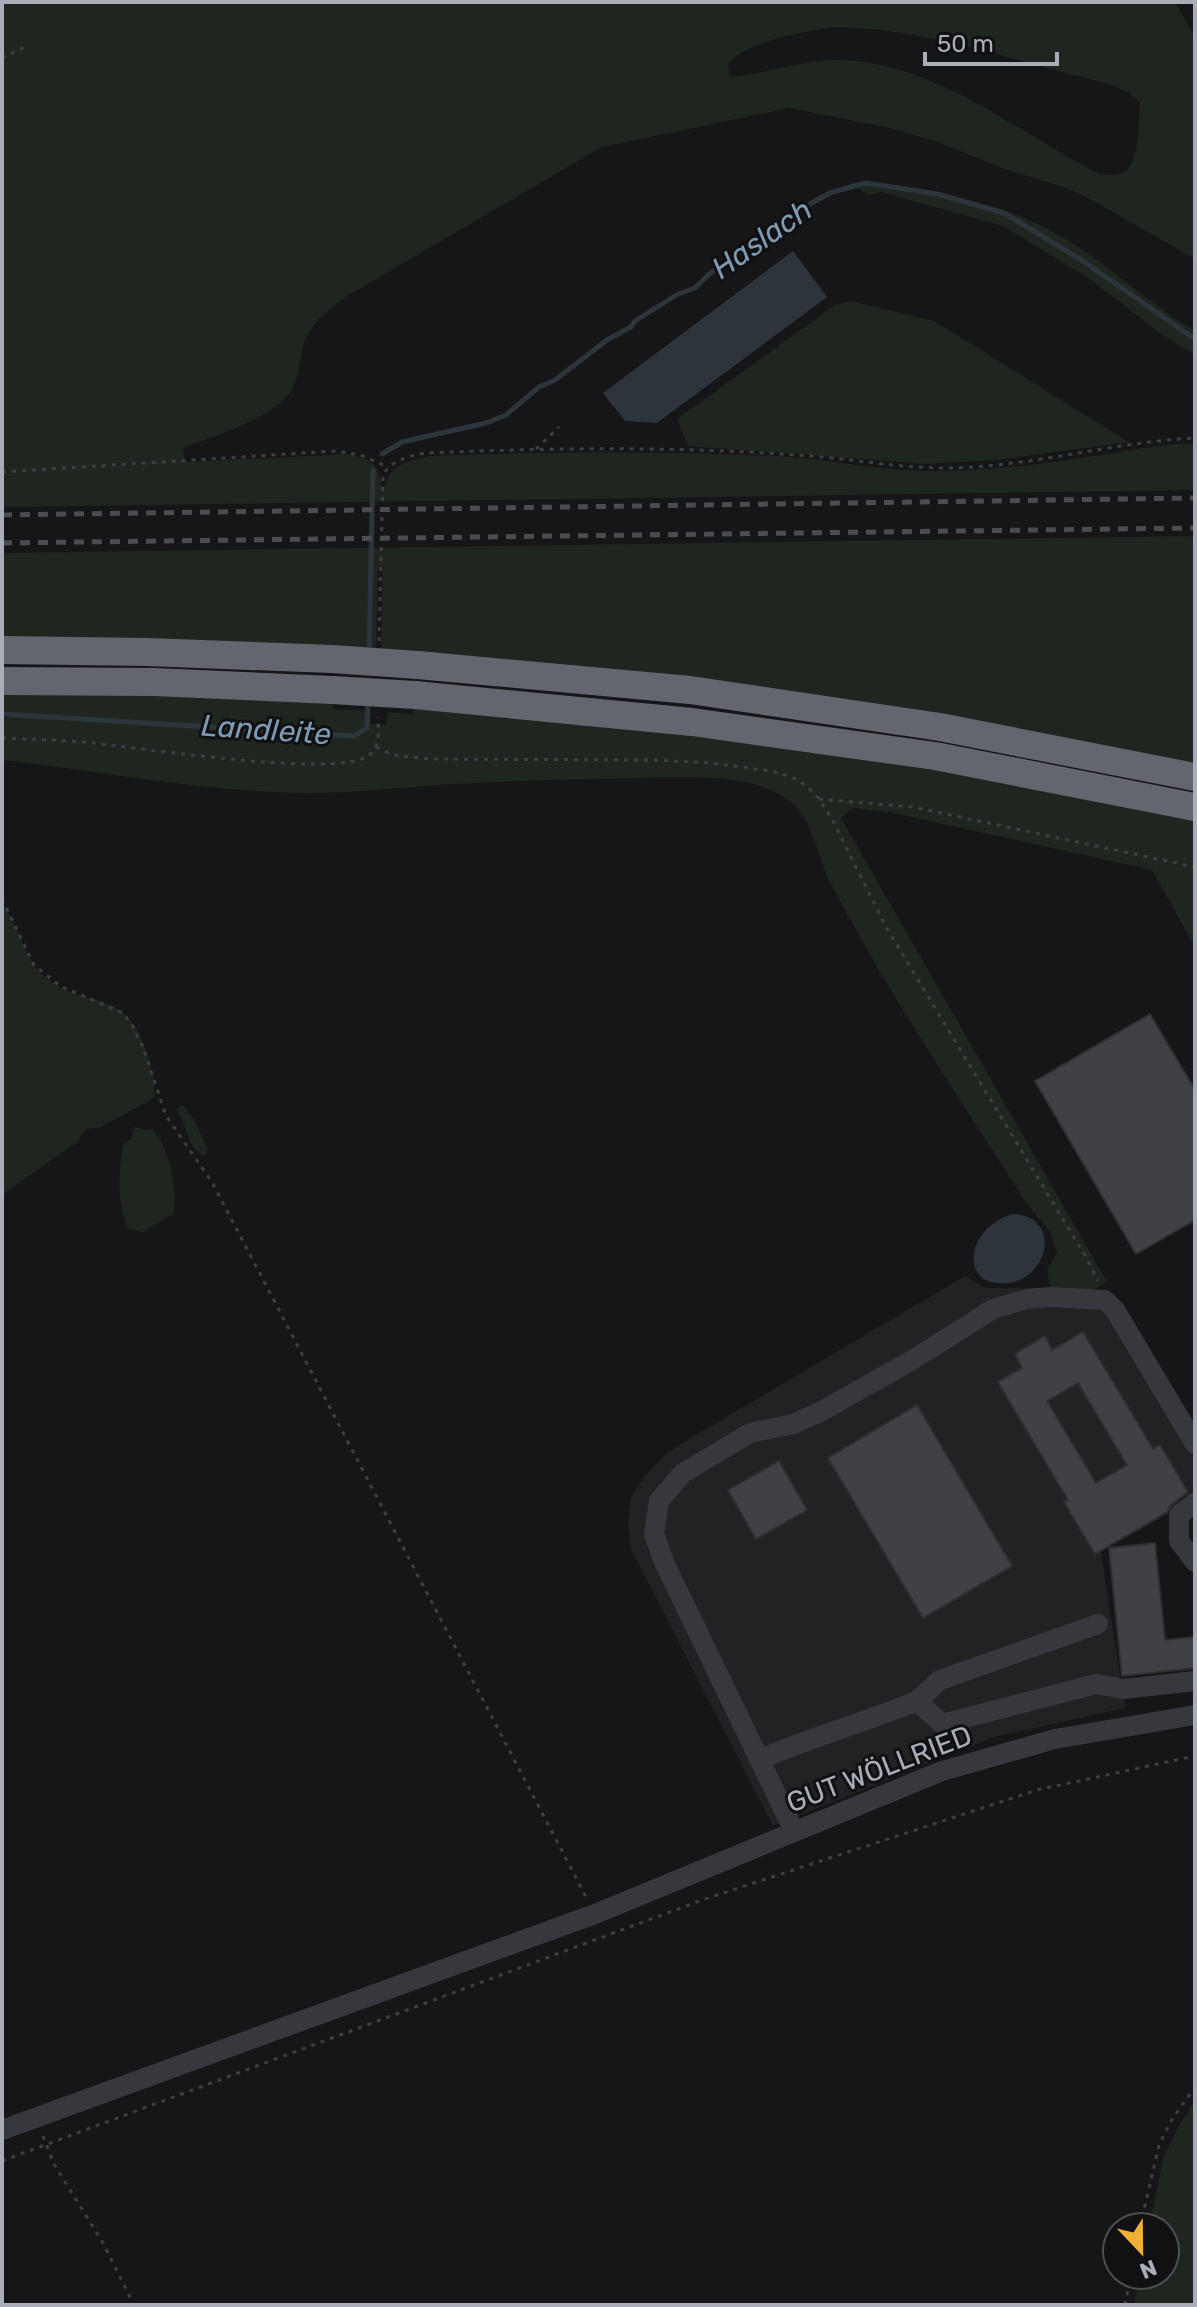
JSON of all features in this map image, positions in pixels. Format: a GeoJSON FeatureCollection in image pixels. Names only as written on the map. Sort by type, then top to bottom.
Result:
{"type":"FeatureCollection","features":[{"type":"Feature","properties":{"kind":"highway"},"geometry":{"type":"LineString","coordinates":[[2,650],[332,659],[705,692],[940,727],[1195,777]]}},
{"type":"Feature","properties":{"kind":"highway"},"geometry":{"type":"LineString","coordinates":[[2,681],[154,682],[332,690],[692,722],[935,756],[1195,807]]}},
{"type":"Feature","properties":{"kind":"street"},"geometry":{"type":"LineString","coordinates":[[794,1831],[665,1564],[654,1534],[659,1501],[683,1473],[750,1433],[793,1424],[822,1411],[914,1359],[993,1309],[1027,1299],[1050,1297],[1105,1300],[1115,1310],[1195,1443]]}},
{"type":"Feature","properties":{"kind":"street"},"geometry":{"type":"LineString","coordinates":[[1195,1503],[1179,1515],[1179,1541],[1195,1562]]}},
{"type":"Feature","properties":{"kind":"street"},"geometry":{"type":"LineString","coordinates":[[761,1759],[917,1701],[940,1680],[1098,1624]]}},
{"type":"Feature","properties":{"kind":"street"},"geometry":{"type":"LineString","coordinates":[[917,1701],[942,1724],[1096,1684],[1123,1689],[1195,1681]]}},
{"type":"Feature","properties":{"kind":"street","name":"GUT WÖLLRIED"},"geometry":{"type":"LineString","coordinates":[[2,2130],[595,1914],[942,1771],[1081,1733],[1195,1715]]}},
{"type":"Feature","properties":{"kind":"path"},"geometry":{"type":"LineString","coordinates":[[2,58],[26,46]]}},
{"type":"Feature","properties":{"kind":"path"},"geometry":{"type":"LineString","coordinates":[[536,450],[559,427]]}},
{"type":"Feature","properties":{"kind":"path"},"geometry":{"type":"LineString","coordinates":[[379,650],[383,474],[388,467],[410,456],[536,450],[723,451],[799,455],[909,467],[968,467],[1195,438]]}},
{"type":"Feature","properties":{"kind":"path"},"geometry":{"type":"LineString","coordinates":[[2,472],[335,451],[350,452],[388,467]]}},
{"type":"Feature","properties":{"kind":"path"},"geometry":{"type":"LineString","coordinates":[[2,738],[83,742],[258,761],[307,764],[359,760],[376,747],[378,709]]}},
{"type":"Feature","properties":{"kind":"path"},"geometry":{"type":"LineString","coordinates":[[376,747],[393,755],[430,759],[711,763],[771,771],[792,777],[807,786],[832,819],[878,913],[1087,1259],[1105,1300]]}},
{"type":"Feature","properties":{"kind":"path"},"geometry":{"type":"LineString","coordinates":[[819,799],[913,807],[1195,867]]}},
{"type":"Feature","properties":{"kind":"path"},"geometry":{"type":"LineString","coordinates":[[2,899],[34,965],[60,986],[123,1013],[132,1025],[143,1047],[166,1116],[212,1182],[595,1914]]}},
{"type":"Feature","properties":{"kind":"path"},"geometry":{"type":"LineString","coordinates":[[2,2161],[459,1993],[578,1945],[758,1881],[1037,1790],[1195,1756]]}},
{"type":"Feature","properties":{"kind":"path"},"geometry":{"type":"LineString","coordinates":[[1144,2211],[1159,2145],[1171,2121],[1195,2087]]}},
{"type":"Feature","properties":{"kind":"path"},"geometry":{"type":"LineString","coordinates":[[37,2118],[54,2164],[103,2243],[134,2305]]}},
{"type":"Feature","properties":{"kind":"shaded area"},"geometry":{"type":"Polygon","coordinates":[[[2,2],[1175,2],[1195,37],[1195,259],[1064,187],[1007,170],[938,142],[889,128],[789,108],[602,147],[347,296],[323,316],[308,334],[295,383],[284,400],[258,418],[183,448],[185,462],[350,454],[373,464],[379,473],[381,486],[386,485],[397,467],[432,456],[562,452],[735,454],[892,469],[949,471],[1024,466],[1195,443],[1195,490],[2,507],[2,2]],[[833,27],[760,44],[735,57],[728,66],[730,77],[820,61],[870,63],[905,72],[973,101],[1101,175],[1120,174],[1134,159],[1140,102],[1124,90],[948,42],[862,28],[833,27]]]}},
{"type":"Feature","properties":{"kind":"shaded area"},"geometry":{"type":"Polygon","coordinates":[[[871,182],[944,194],[991,206],[1059,235],[1195,331],[1195,355],[1157,331],[1090,279],[1003,226],[881,192],[869,195],[850,183],[871,182]]]}},
{"type":"Feature","properties":{"kind":"shaded area"},"geometry":{"type":"Polygon","coordinates":[[[793,251],[827,297],[657,423],[625,421],[603,393],[793,251]]]}},
{"type":"Feature","properties":{"kind":"shaded area"},"geometry":{"type":"Polygon","coordinates":[[[851,301],[934,321],[1129,442],[997,460],[925,464],[688,446],[677,419],[835,305],[851,301]]]}},
{"type":"Feature","properties":{"kind":"shaded area"},"geometry":{"type":"Polygon","coordinates":[[[1195,536],[1195,772],[415,650],[381,649],[383,566],[378,567],[376,649],[2,642],[2,553],[1195,536]]]}},
{"type":"Feature","properties":{"kind":"shaded area"},"geometry":{"type":"Polygon","coordinates":[[[2,693],[144,695],[333,704],[334,709],[371,711],[370,724],[386,725],[388,712],[413,714],[413,707],[591,720],[959,769],[1195,820],[1195,947],[1152,870],[889,812],[852,808],[841,818],[1107,1282],[1095,1289],[1051,1291],[1047,1270],[1057,1252],[1050,1232],[1025,1201],[875,963],[830,882],[799,810],[777,793],[739,781],[698,777],[512,781],[310,793],[155,781],[2,760],[2,693]]]}},
{"type":"Feature","properties":{"kind":"shaded area"},"geometry":{"type":"Polygon","coordinates":[[[2,902],[29,956],[45,977],[76,994],[117,1008],[128,1017],[147,1054],[153,1075],[154,1097],[101,1127],[86,1129],[77,1142],[2,1195],[2,902]]]}},
{"type":"Feature","properties":{"kind":"shaded area"},"geometry":{"type":"Polygon","coordinates":[[[183,1105],[208,1149],[204,1156],[193,1147],[176,1109],[183,1105]]]}},
{"type":"Feature","properties":{"kind":"shaded area"},"geometry":{"type":"Polygon","coordinates":[[[134,1127],[152,1129],[158,1137],[168,1157],[175,1193],[173,1214],[143,1232],[128,1229],[120,1198],[123,1144],[131,1139],[134,1127]]]}},
{"type":"Feature","properties":{"kind":"shaded area"},"geometry":{"type":"Polygon","coordinates":[[[1012,1214],[1030,1218],[1040,1227],[1045,1240],[1043,1254],[1036,1267],[1025,1277],[1010,1283],[991,1282],[979,1275],[976,1269],[974,1256],[977,1242],[988,1228],[1012,1214]]]}},
{"type":"Feature","properties":{"kind":"shaded area"},"geometry":{"type":"Polygon","coordinates":[[[965,1276],[985,1288],[1095,1289],[1195,1459],[1195,1498],[1101,1552],[1125,1708],[994,1737],[773,1826],[631,1549],[628,1524],[631,1497],[643,1478],[669,1451],[965,1276]]]}},
{"type":"Feature","properties":{"kind":"shaded area"},"geometry":{"type":"Polygon","coordinates":[[[1195,2101],[1195,2305],[1134,2305],[1137,2291],[1181,2291],[1181,2211],[1152,2211],[1163,2159],[1179,2125],[1195,2101]]]}},
{"type":"Feature","properties":{"kind":"building"},"geometry":{"type":"Polygon","coordinates":[[[1150,1014],[1195,1090],[1195,1220],[1136,1254],[1035,1081],[1150,1014]]]}},
{"type":"Feature","properties":{"kind":"building"},"geometry":{"type":"Polygon","coordinates":[[[1083,1332],[1153,1449],[1160,1445],[1188,1492],[1167,1512],[1095,1554],[1064,1502],[1068,1500],[998,1382],[1022,1368],[1015,1354],[1045,1336],[1052,1350],[1083,1332]],[[1078,1383],[1047,1401],[1096,1483],[1127,1465],[1078,1383]]]}},
{"type":"Feature","properties":{"kind":"building"},"geometry":{"type":"Polygon","coordinates":[[[917,1405],[1012,1566],[923,1618],[828,1458],[917,1405]]]}},
{"type":"Feature","properties":{"kind":"building"},"geometry":{"type":"Polygon","coordinates":[[[779,1461],[807,1510],[756,1539],[728,1490],[779,1461]]]}},
{"type":"Feature","properties":{"kind":"building"},"geometry":{"type":"Polygon","coordinates":[[[1155,1543],[1165,1640],[1195,1637],[1195,1668],[1122,1676],[1109,1548],[1155,1543]]]}},
{"type":"Feature","properties":{"kind":"waterway","name":"Haslach"},"geometry":{"type":"LineString","coordinates":[[382,454],[402,442],[486,423],[506,415],[539,387],[555,380],[607,340],[631,327],[635,321],[678,294],[695,288],[708,275],[797,211],[832,192],[866,183],[937,194],[1004,213],[1083,261],[1195,339]]}},
{"type":"Feature","properties":{"kind":"waterway","name":"Landleite"},"geometry":{"type":"LineString","coordinates":[[369,651],[373,470]]}},
{"type":"Feature","properties":{"kind":"waterway","name":"Landleite"},"geometry":{"type":"LineString","coordinates":[[2,714],[354,736],[367,728],[368,701]]}},
{"type":"Feature","properties":{"kind":"railway"},"geometry":{"type":"LineString","coordinates":[[2,515],[1195,498]]}},
{"type":"Feature","properties":{"kind":"railway"},"geometry":{"type":"LineString","coordinates":[[2,543],[1195,528]]}}]}
